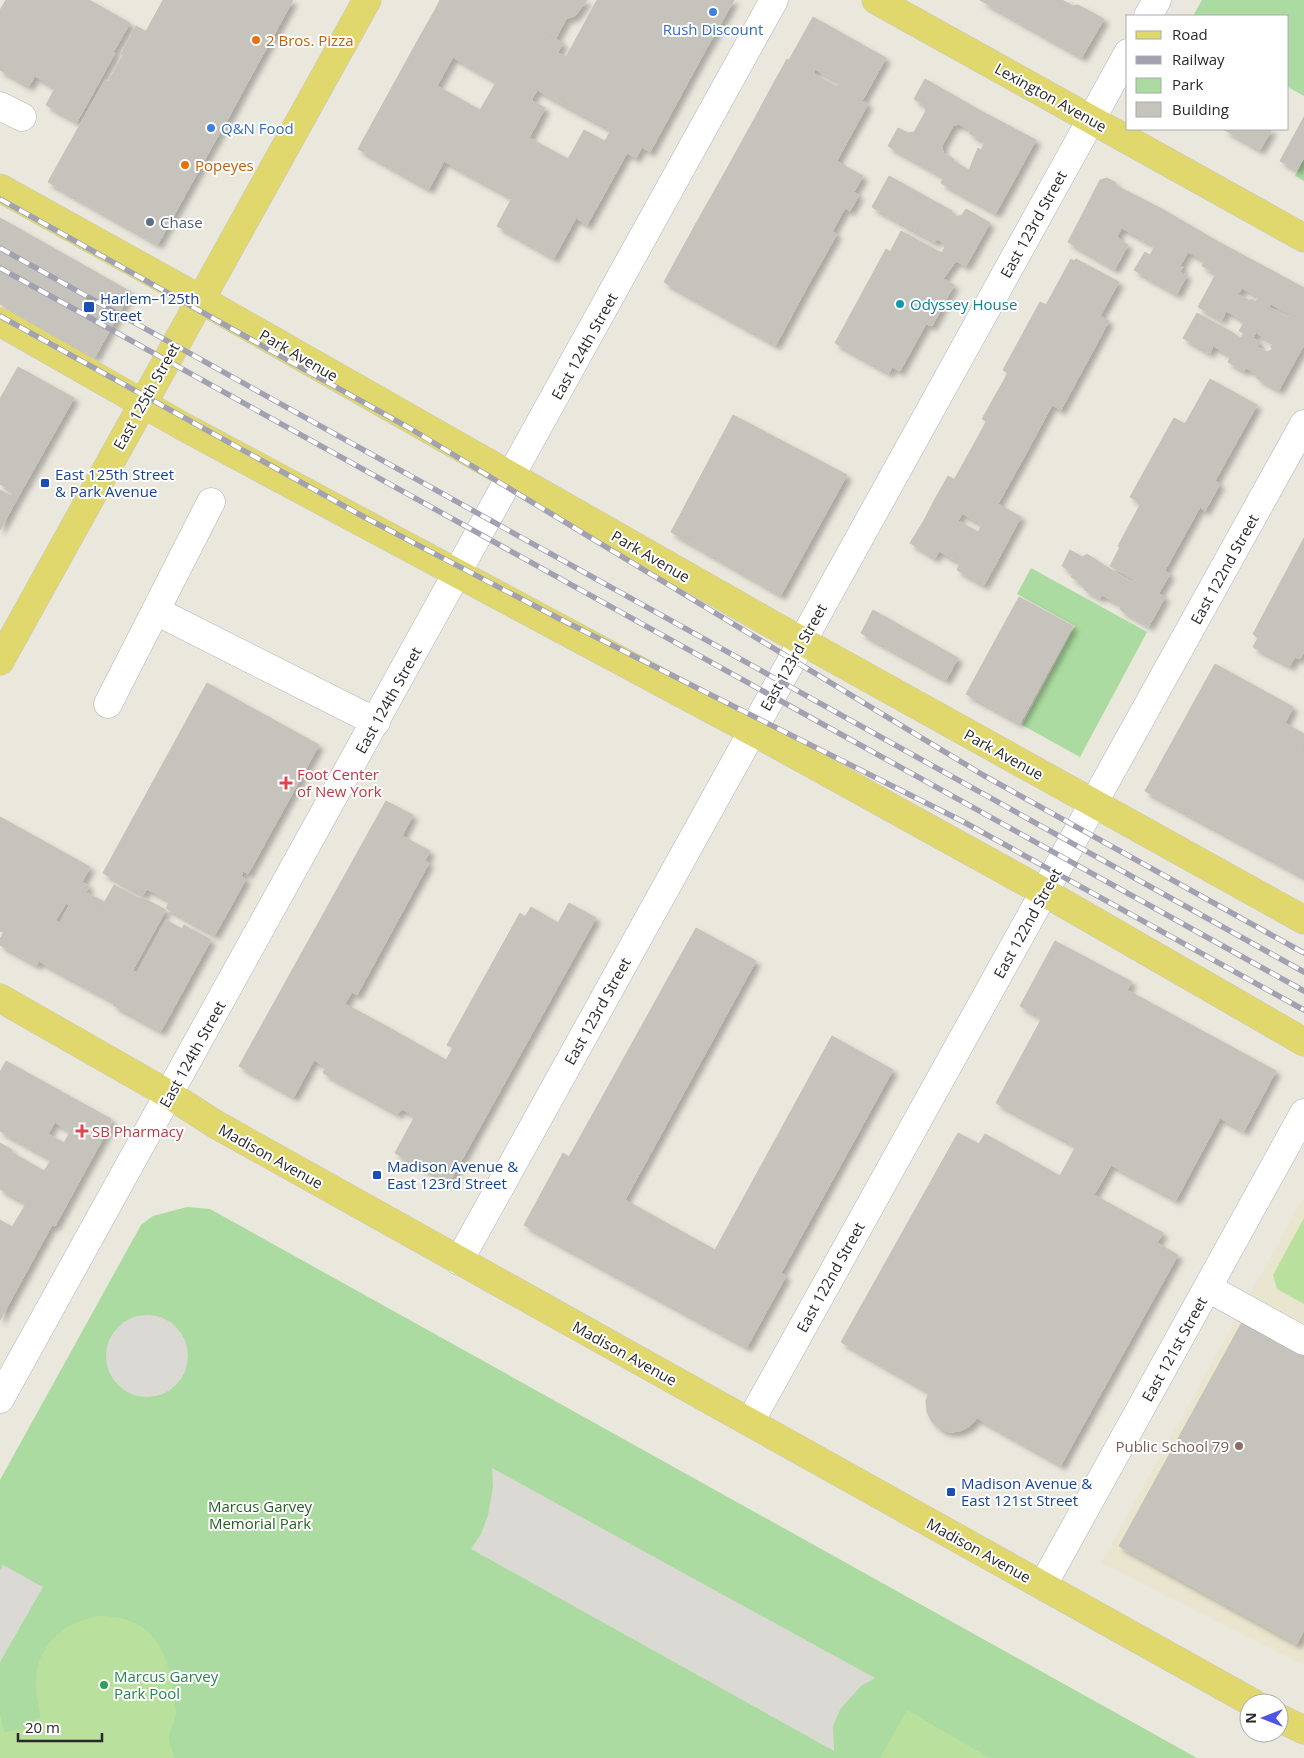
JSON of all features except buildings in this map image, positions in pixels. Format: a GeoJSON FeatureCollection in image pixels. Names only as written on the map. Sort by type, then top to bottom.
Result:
{"type":"FeatureCollection","features":[{"type":"Feature","properties":{"kind":"main road","name":"East 125th Street"},"geometry":{"type":"LineString","coordinates":[[0,661],[366,0]]}},
{"type":"Feature","properties":{"kind":"main road","name":"Lexington Avenue"},"geometry":{"type":"LineString","coordinates":[[876,0],[1304,238]]}},
{"type":"Feature","properties":{"kind":"main road","name":"Park Avenue"},"geometry":{"type":"LineString","coordinates":[[0,188],[200,298],[801,641],[1304,920]]}},
{"type":"Feature","properties":{"kind":"main road"},"geometry":{"type":"LineString","coordinates":[[0,322],[142,403],[457,575],[752,731],[1044,892],[1304,1042]]}},
{"type":"Feature","properties":{"kind":"main road","name":"Madison Avenue"},"geometry":{"type":"LineString","coordinates":[[0,998],[170,1094],[215,1124],[1239,1695]]}},
{"type":"Feature","properties":{"kind":"main road"},"geometry":{"type":"LineString","coordinates":[[1289,1723],[1304,1730]]}},
{"type":"Feature","properties":{"kind":"street","name":"East 124th Street"},"geometry":{"type":"LineString","coordinates":[[0,1399],[774,0]]}},
{"type":"Feature","properties":{"kind":"street"},"geometry":{"type":"LineString","coordinates":[[1149,15],[1157,0]]}},
{"type":"Feature","properties":{"kind":"street","name":"East 123rd Street"},"geometry":{"type":"LineString","coordinates":[[459,1261],[1126,57]]}},
{"type":"Feature","properties":{"kind":"street","name":"East 122nd Street"},"geometry":{"type":"LineString","coordinates":[[750,1422],[1304,424]]}},
{"type":"Feature","properties":{"kind":"street"},"geometry":{"type":"LineString","coordinates":[[108,704],[211,502]]}},
{"type":"Feature","properties":{"kind":"street"},"geometry":{"type":"LineString","coordinates":[[156,611],[376,722]]}},
{"type":"Feature","properties":{"kind":"street","name":"East 121st Street"},"geometry":{"type":"LineString","coordinates":[[1043,1586],[1304,1113]]}},
{"type":"Feature","properties":{"kind":"street"},"geometry":{"type":"LineString","coordinates":[[1208,1288],[1304,1341]]}},
{"type":"Feature","properties":{"kind":"shaded area","name":"Public School 79"},"geometry":{"type":"Polygon","coordinates":[[[1304,1197],[1304,1665],[1101,1563],[1304,1197]]]}},
{"type":"Feature","properties":{"kind":"shaded area"},"geometry":{"type":"Polygon","coordinates":[[[147,1315],[163,1318],[176,1327],[185,1340],[188,1356],[185,1372],[176,1385],[163,1394],[147,1397],[131,1394],[118,1385],[109,1372],[106,1356],[109,1340],[118,1327],[131,1318],[147,1315]]]}},
{"type":"Feature","properties":{"kind":"shaded area"},"geometry":{"type":"Polygon","coordinates":[[[492,1468],[875,1678],[861,1686],[841,1708],[833,1726],[834,1751],[471,1549],[481,1534],[488,1515],[493,1487],[492,1468]]]}},
{"type":"Feature","properties":{"kind":"shaded area"},"geometry":{"type":"Polygon","coordinates":[[[3,1565],[43,1587],[0,1662],[0,1570],[3,1565]]]}},
{"type":"Feature","properties":{"kind":"green space"},"geometry":{"type":"Polygon","coordinates":[[[1202,0],[1304,0],[1304,96],[1289,88],[1289,15],[1194,15],[1202,0]]]}},
{"type":"Feature","properties":{"kind":"green space"},"geometry":{"type":"Polygon","coordinates":[[[1304,159],[1304,181],[1295,176],[1304,159]]]}},
{"type":"Feature","properties":{"kind":"green space"},"geometry":{"type":"Polygon","coordinates":[[[1031,568],[1147,632],[1080,757],[1022,725],[1075,626],[1017,594],[1031,568]]]}},
{"type":"Feature","properties":{"kind":"green space","name":"Marcus Garvey Memorial Park"},"geometry":{"type":"Polygon","coordinates":[[[187,1207],[210,1209],[1197,1758],[0,1758],[0,1480],[141,1225],[153,1216],[187,1207]]]}},
{"type":"Feature","properties":{"kind":"green space"},"geometry":{"type":"Polygon","coordinates":[[[1304,1218],[1304,1304],[1277,1289],[1273,1275],[1304,1218]]]}},
{"type":"Feature","properties":{"kind":"green space","name":"Marcus Garvey Park Pool"},"geometry":{"type":"Polygon","coordinates":[[[99,1616],[116,1617],[130,1621],[142,1627],[159,1645],[169,1671],[176,1707],[176,1714],[169,1738],[175,1758],[0,1758],[0,1714],[4,1732],[34,1727],[34,1721],[40,1718],[36,1683],[37,1669],[41,1657],[54,1637],[74,1624],[99,1616]]]}},
{"type":"Feature","properties":{"kind":"green space"},"geometry":{"type":"Polygon","coordinates":[[[907,1710],[990,1758],[880,1758],[907,1710]]]}},
{"type":"Feature","properties":{"kind":"railway"},"geometry":{"type":"LineString","coordinates":[[0,199],[411,429],[983,775],[1304,953]]}},
{"type":"Feature","properties":{"kind":"railway"},"geometry":{"type":"LineString","coordinates":[[0,248],[1304,972]]}},
{"type":"Feature","properties":{"kind":"railway"},"geometry":{"type":"LineString","coordinates":[[0,268],[1304,991]]}},
{"type":"Feature","properties":{"kind":"railway"},"geometry":{"type":"LineString","coordinates":[[0,316],[364,517],[558,618],[962,821],[1304,1010]]}},
{"type":"Feature","properties":{"kind":"place","name":"Rush Discount"},"geometry":{"type":"Point","coordinates":[713,12]}},
{"type":"Feature","properties":{"kind":"place","name":"2 Bros. Pizza"},"geometry":{"type":"Point","coordinates":[256,40]}},
{"type":"Feature","properties":{"kind":"place","name":"Q&N Food"},"geometry":{"type":"Point","coordinates":[211,128]}},
{"type":"Feature","properties":{"kind":"place","name":"Popeyes"},"geometry":{"type":"Point","coordinates":[185,165]}},
{"type":"Feature","properties":{"kind":"place","name":"Chase"},"geometry":{"type":"Point","coordinates":[150,222]}},
{"type":"Feature","properties":{"kind":"place","name":"Odyssey House"},"geometry":{"type":"Point","coordinates":[900,304]}},
{"type":"Feature","properties":{"kind":"place","name":"Harlem–125th Street"},"geometry":{"type":"Point","coordinates":[89,307]}},
{"type":"Feature","properties":{"kind":"place","name":"East 125th Street & Park Avenue"},"geometry":{"type":"Point","coordinates":[45,483]}},
{"type":"Feature","properties":{"kind":"place","name":"Foot Center of New York"},"geometry":{"type":"Point","coordinates":[286,783]}},
{"type":"Feature","properties":{"kind":"place","name":"SB Pharmacy"},"geometry":{"type":"Point","coordinates":[82,1131]}},
{"type":"Feature","properties":{"kind":"place","name":"Madison Avenue & East 123rd Street"},"geometry":{"type":"Point","coordinates":[377,1175]}},
{"type":"Feature","properties":{"kind":"place","name":"Public School 79"},"geometry":{"type":"Point","coordinates":[1239,1446]}},
{"type":"Feature","properties":{"kind":"place","name":"Madison Avenue & East 121st Street"},"geometry":{"type":"Point","coordinates":[951,1492]}},
{"type":"Feature","properties":{"kind":"place","name":"Marcus Garvey Park Pool"},"geometry":{"type":"Point","coordinates":[104,1685]}}]}
